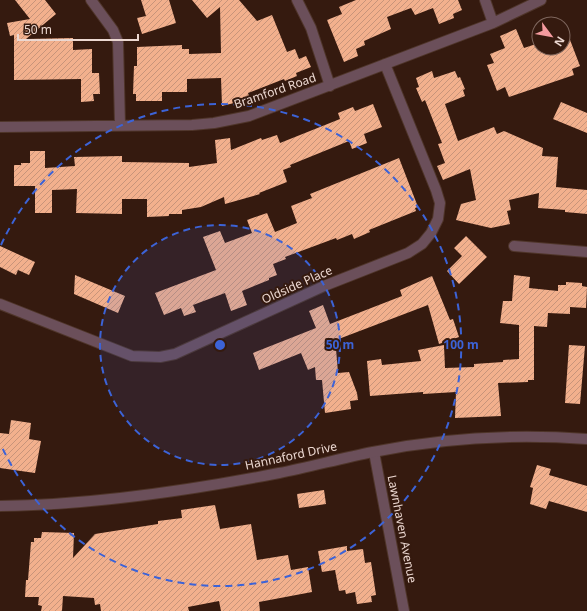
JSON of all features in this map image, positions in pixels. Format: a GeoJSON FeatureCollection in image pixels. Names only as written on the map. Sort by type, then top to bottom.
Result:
{"type":"FeatureCollection","features":[{"type":"Feature","properties":{"kind":"street"},"geometry":{"type":"LineString","coordinates":[[91,0],[113,30],[118,42],[120,125]]}},
{"type":"Feature","properties":{"kind":"street"},"geometry":{"type":"LineString","coordinates":[[297,0],[311,28],[330,86]]}},
{"type":"Feature","properties":{"kind":"street"},"geometry":{"type":"LineString","coordinates":[[485,0],[493,23]]}},
{"type":"Feature","properties":{"kind":"street","name":"Bramford Road"},"geometry":{"type":"LineString","coordinates":[[0,127],[214,123],[249,116],[493,23],[541,0]]}},
{"type":"Feature","properties":{"kind":"street","name":"Oldside Place"},"geometry":{"type":"LineString","coordinates":[[0,304],[132,356],[160,357],[190,348],[324,286],[408,253],[422,244],[432,233],[438,219],[440,203],[385,64]]}},
{"type":"Feature","properties":{"kind":"street"},"geometry":{"type":"LineString","coordinates":[[514,246],[587,252]]}},
{"type":"Feature","properties":{"kind":"street","name":"Hannaford Drive"},"geometry":{"type":"LineString","coordinates":[[0,506],[84,502],[152,494],[278,473],[374,452],[436,442],[538,437],[587,439]]}},
{"type":"Feature","properties":{"kind":"street","name":"Lawnhaven Avenue"},"geometry":{"type":"LineString","coordinates":[[374,452],[404,611]]}},
{"type":"Feature","properties":{"kind":"building"},"geometry":{"type":"Polygon","coordinates":[[[15,0],[45,0],[56,14],[26,39],[73,38],[73,50],[92,49],[92,73],[99,73],[100,94],[93,94],[94,101],[81,102],[81,79],[14,80],[14,35],[10,36],[7,23],[30,19],[15,0]]]}},
{"type":"Feature","properties":{"kind":"building"},"geometry":{"type":"Polygon","coordinates":[[[141,0],[169,0],[176,23],[142,34],[137,18],[146,16],[141,0]]]}},
{"type":"Feature","properties":{"kind":"building"},"geometry":{"type":"Polygon","coordinates":[[[192,0],[239,0],[257,21],[272,15],[287,52],[295,49],[299,59],[306,56],[311,67],[296,73],[297,76],[285,81],[284,79],[248,93],[250,99],[222,106],[221,78],[187,79],[187,92],[162,92],[162,101],[136,101],[136,94],[133,94],[134,66],[137,66],[137,47],[182,45],[182,49],[189,49],[189,54],[221,53],[220,7],[207,18],[192,0]]]}},
{"type":"Feature","properties":{"kind":"building"},"geometry":{"type":"Polygon","coordinates":[[[356,0],[458,0],[462,10],[453,14],[454,18],[439,24],[433,8],[415,15],[411,8],[387,17],[391,29],[364,41],[365,45],[356,49],[358,56],[344,62],[327,20],[342,14],[339,7],[356,0]]]}},
{"type":"Feature","properties":{"kind":"building"},"geometry":{"type":"Polygon","coordinates":[[[516,29],[524,48],[531,46],[531,56],[571,56],[571,42],[580,66],[572,69],[574,75],[509,97],[505,87],[497,91],[487,65],[494,63],[490,54],[505,48],[500,36],[516,29]]]}},
{"type":"Feature","properties":{"kind":"building"},"geometry":{"type":"Polygon","coordinates":[[[432,71],[434,78],[455,71],[458,78],[460,77],[465,89],[463,90],[465,96],[445,104],[458,141],[494,127],[497,134],[504,131],[543,148],[542,156],[558,157],[556,187],[587,190],[587,214],[565,212],[565,210],[538,208],[539,193],[509,200],[511,210],[507,211],[510,224],[491,228],[456,220],[461,204],[476,200],[470,169],[443,180],[437,166],[445,163],[438,144],[442,143],[425,100],[422,102],[416,88],[419,87],[416,78],[432,71]]]}},
{"type":"Feature","properties":{"kind":"building"},"geometry":{"type":"Polygon","coordinates":[[[561,102],[587,113],[587,133],[553,119],[561,102]]]}},
{"type":"Feature","properties":{"kind":"building"},"geometry":{"type":"Polygon","coordinates":[[[373,104],[382,127],[364,134],[367,143],[352,149],[349,141],[290,165],[291,167],[283,170],[287,182],[259,193],[260,194],[225,204],[224,197],[201,207],[182,210],[182,214],[147,217],[147,199],[122,199],[122,214],[76,213],[77,189],[52,190],[52,213],[35,213],[35,186],[14,186],[14,165],[30,163],[30,151],[45,151],[45,168],[75,166],[74,157],[122,156],[122,162],[189,163],[189,167],[217,163],[215,140],[230,138],[231,150],[261,138],[262,140],[277,135],[280,143],[340,119],[338,113],[353,107],[355,111],[373,104]]]}},
{"type":"Feature","properties":{"kind":"building"},"geometry":{"type":"Polygon","coordinates":[[[399,158],[418,207],[415,208],[416,211],[369,230],[370,232],[354,239],[352,234],[337,240],[336,238],[285,257],[286,259],[273,264],[277,275],[269,278],[269,280],[242,291],[247,305],[231,311],[225,293],[193,305],[196,312],[184,316],[181,308],[164,315],[155,293],[216,270],[203,237],[220,231],[225,243],[252,233],[247,220],[267,213],[275,232],[297,223],[291,206],[312,198],[310,194],[399,158]]]}},
{"type":"Feature","properties":{"kind":"building"},"geometry":{"type":"Polygon","coordinates":[[[466,236],[487,257],[459,284],[447,271],[462,256],[454,248],[466,236]]]}},
{"type":"Feature","properties":{"kind":"building"},"geometry":{"type":"Polygon","coordinates":[[[0,246],[35,262],[29,275],[18,270],[16,275],[0,267],[0,246]]]}},
{"type":"Feature","properties":{"kind":"building"},"geometry":{"type":"Polygon","coordinates":[[[75,275],[125,296],[118,313],[74,294],[75,275]]]}},
{"type":"Feature","properties":{"kind":"building"},"geometry":{"type":"Polygon","coordinates":[[[514,275],[530,277],[529,288],[558,291],[558,285],[566,285],[566,282],[582,283],[582,286],[587,287],[586,308],[570,307],[570,314],[548,313],[547,327],[534,326],[534,380],[528,380],[528,382],[498,383],[501,416],[455,418],[456,392],[423,394],[423,392],[370,396],[367,361],[381,359],[382,365],[421,361],[418,350],[444,345],[445,368],[474,367],[474,364],[503,362],[503,360],[519,359],[519,325],[500,323],[503,301],[512,301],[514,275]]]}},
{"type":"Feature","properties":{"kind":"building"},"geometry":{"type":"Polygon","coordinates":[[[432,276],[450,320],[453,319],[459,337],[439,344],[428,305],[336,340],[339,348],[336,349],[338,373],[349,372],[357,393],[358,400],[350,401],[351,409],[325,413],[322,380],[316,380],[315,367],[308,370],[301,353],[259,370],[253,353],[316,328],[309,311],[323,305],[330,324],[402,296],[400,290],[432,276]]]}},
{"type":"Feature","properties":{"kind":"building"},"geometry":{"type":"Polygon","coordinates":[[[569,345],[585,346],[580,404],[565,403],[569,345]]]}},
{"type":"Feature","properties":{"kind":"building"},"geometry":{"type":"Polygon","coordinates":[[[11,420],[31,423],[29,439],[41,441],[35,473],[0,468],[0,433],[9,434],[11,420]]]}},
{"type":"Feature","properties":{"kind":"building"},"geometry":{"type":"Polygon","coordinates":[[[537,465],[551,469],[549,475],[587,486],[587,512],[549,501],[546,509],[530,504],[533,488],[530,487],[537,465]]]}},
{"type":"Feature","properties":{"kind":"building"},"geometry":{"type":"Polygon","coordinates":[[[324,490],[326,504],[299,508],[297,494],[324,490]]]}},
{"type":"Feature","properties":{"kind":"building"},"geometry":{"type":"Polygon","coordinates":[[[215,505],[220,529],[251,524],[257,560],[288,555],[291,570],[308,567],[312,592],[259,602],[260,611],[221,611],[219,601],[188,607],[189,611],[101,611],[100,604],[95,605],[94,598],[63,596],[62,611],[41,611],[42,606],[38,605],[39,597],[25,597],[31,542],[34,542],[34,538],[41,538],[42,532],[74,533],[73,558],[95,534],[158,524],[158,521],[182,518],[181,510],[215,505]]]}},
{"type":"Feature","properties":{"kind":"building"},"geometry":{"type":"Polygon","coordinates":[[[347,546],[347,551],[363,549],[365,563],[371,562],[376,595],[371,596],[372,602],[357,604],[355,592],[346,594],[345,590],[339,591],[335,570],[322,572],[318,551],[347,546]]]}}]}
